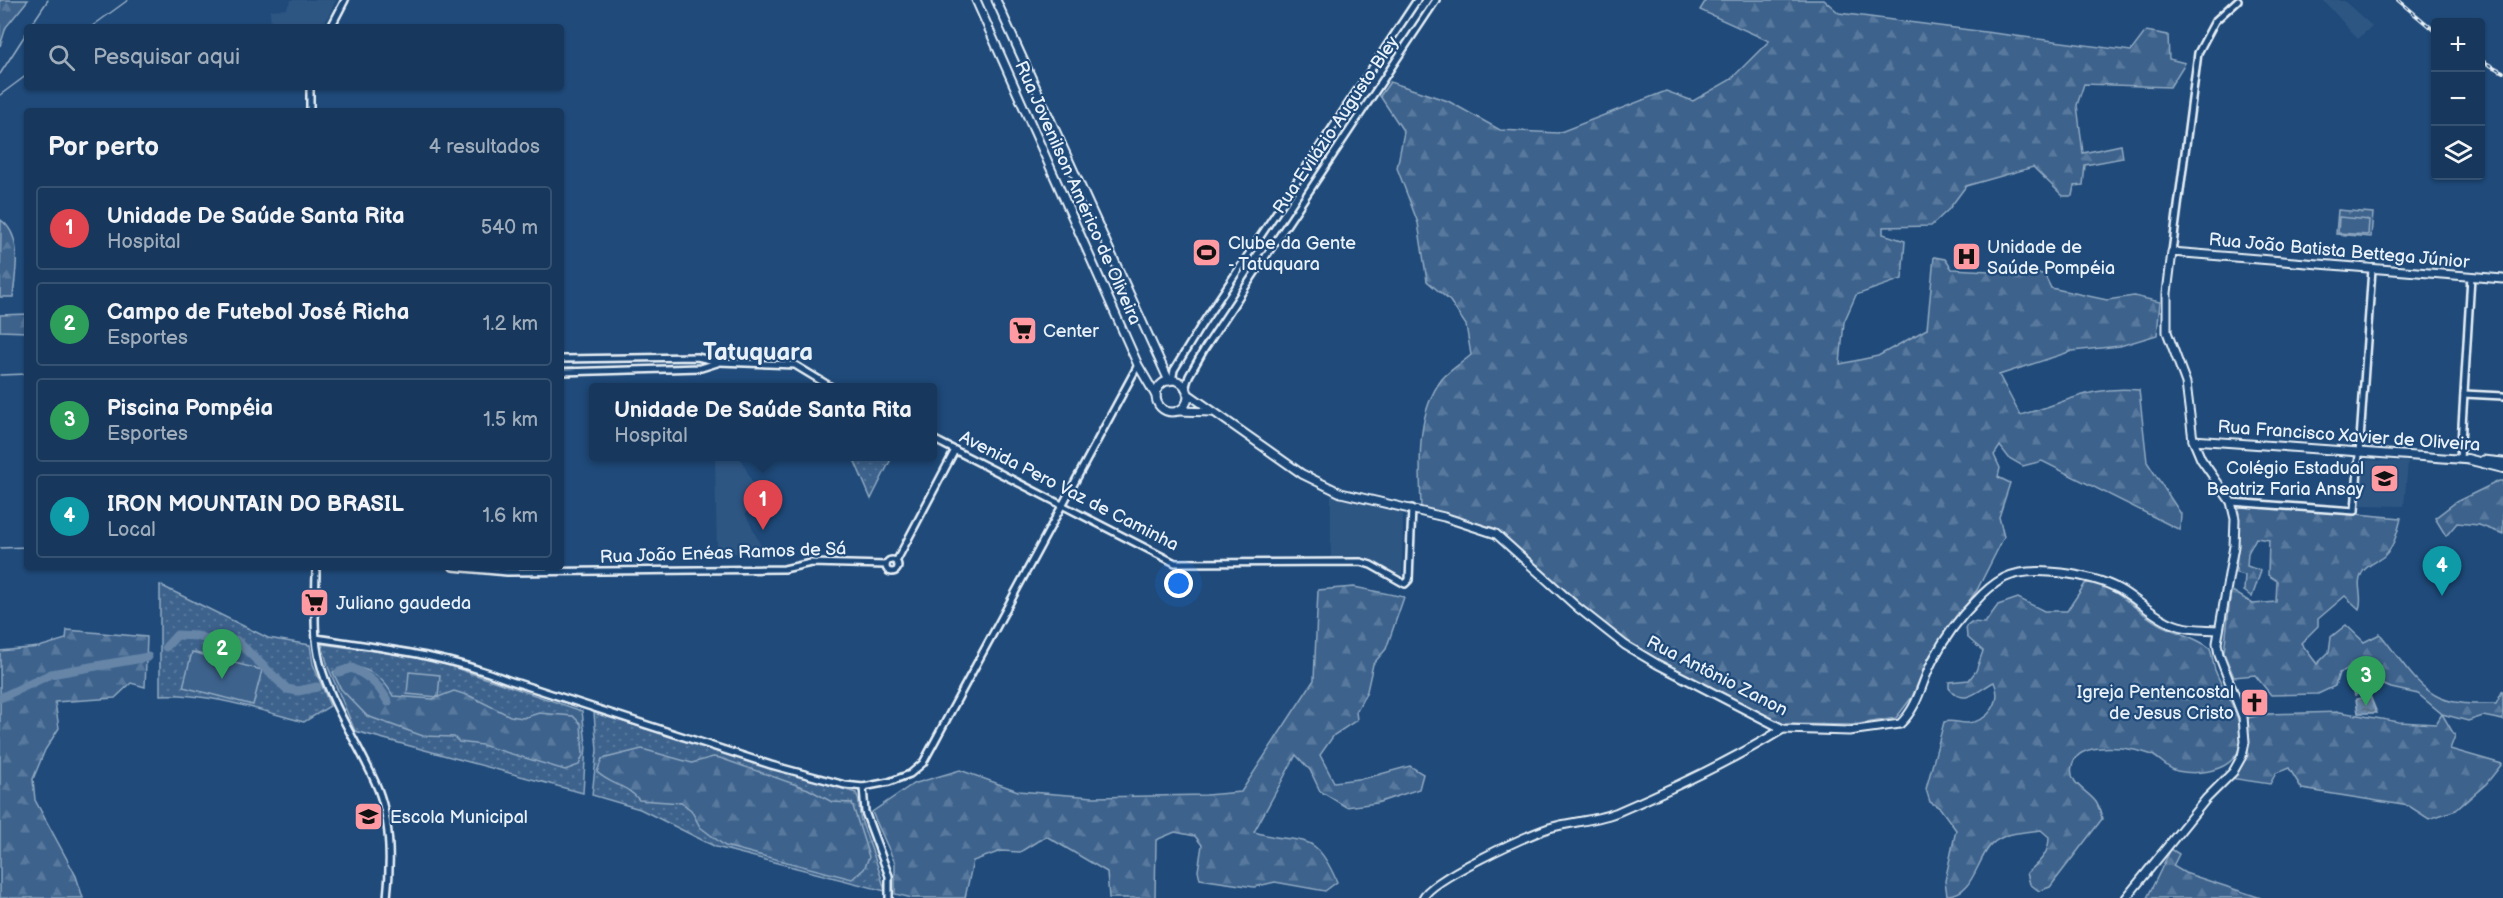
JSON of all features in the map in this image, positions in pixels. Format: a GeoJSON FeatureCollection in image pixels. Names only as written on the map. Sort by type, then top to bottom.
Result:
{"type":"FeatureCollection","features":[{"type":"Feature","properties":{"kind":"highway"},"geometry":{"type":"LineString","coordinates":[[2463,459],[2503,468]]}},
{"type":"Feature","properties":{"kind":"main road","name":"Rua Jovenilson Américo de Oliveira"},"geometry":{"type":"LineString","coordinates":[[976,0],[1138,365],[1156,396]]}},
{"type":"Feature","properties":{"kind":"main road","name":"Rua Jovenilson Américo de Oliveira"},"geometry":{"type":"LineString","coordinates":[[996,0],[1171,381]]}},
{"type":"Feature","properties":{"kind":"main road"},"geometry":{"type":"LineString","coordinates":[[2126,898],[2206,799],[2233,772],[2242,756],[2245,725],[2218,655],[2218,630],[2234,546],[2235,519],[2231,502],[2201,459],[2193,440],[2186,383],[2167,332],[2166,302],[2172,252]]}},
{"type":"Feature","properties":{"kind":"main road","name":"Rua João Batista Bettega Júnior"},"geometry":{"type":"LineString","coordinates":[[2172,252],[2503,279]]}},
{"type":"Feature","properties":{"kind":"main road"},"geometry":{"type":"LineString","coordinates":[[1164,369],[1174,370]]}},
{"type":"Feature","properties":{"kind":"main road"},"geometry":{"type":"LineString","coordinates":[[1171,381],[1180,383],[1186,391],[1186,403],[1178,411],[1172,412],[1162,409],[1156,396],[1159,388],[1171,381]]}},
{"type":"Feature","properties":{"kind":"main road","name":"Rua Antônio Zanon"},"geometry":{"type":"LineString","coordinates":[[1186,391],[1313,479],[1365,500],[1412,508],[1496,534],[1577,607],[1625,645],[1783,729],[1849,731],[1900,724],[1916,704],[1933,660],[1962,616],[1988,588],[2005,577],[2018,573],[2056,573],[2091,578],[2127,593],[2170,623],[2182,627],[2218,630]]}},
{"type":"Feature","properties":{"kind":"main road","name":"Rua Antônio Zanon"},"geometry":{"type":"LineString","coordinates":[[1178,411],[1200,410],[1217,414]]}},
{"type":"Feature","properties":{"kind":"main road","name":"Rua Francisco Xavier de Oliveira"},"geometry":{"type":"LineString","coordinates":[[2193,440],[2503,462]]}},
{"type":"Feature","properties":{"kind":"main road"},"geometry":{"type":"LineString","coordinates":[[1423,898],[1442,878],[1526,838],[1550,828],[1618,813],[1739,756],[1783,729]]}},
{"type":"Feature","properties":{"kind":"street"},"geometry":{"type":"LineString","coordinates":[[333,24],[345,0]]}},
{"type":"Feature","properties":{"kind":"street","name":"Rua Evilázio Augusto Bley"},"geometry":{"type":"LineString","coordinates":[[1171,381],[1174,370],[1418,0]]}},
{"type":"Feature","properties":{"kind":"street","name":"Rua Evilázio Augusto Bley"},"geometry":{"type":"LineString","coordinates":[[1186,391],[1189,376],[1205,348],[1436,0]]}},
{"type":"Feature","properties":{"kind":"street"},"geometry":{"type":"LineString","coordinates":[[2172,252],[2198,53],[2216,21],[2238,0]]}},
{"type":"Feature","properties":{"kind":"street"},"geometry":{"type":"LineString","coordinates":[[310,90],[310,108]]}},
{"type":"Feature","properties":{"kind":"street"},"geometry":{"type":"LineString","coordinates":[[2231,502],[2355,511],[2357,451],[2372,269]]}},
{"type":"Feature","properties":{"kind":"street"},"geometry":{"type":"LineString","coordinates":[[2463,459],[2464,394],[2471,276]]}},
{"type":"Feature","properties":{"kind":"street"},"geometry":{"type":"LineString","coordinates":[[564,359],[698,357],[719,362],[795,365],[826,383]]}},
{"type":"Feature","properties":{"kind":"street"},"geometry":{"type":"LineString","coordinates":[[564,372],[701,368],[719,362]]}},
{"type":"Feature","properties":{"kind":"street"},"geometry":{"type":"LineString","coordinates":[[316,638],[430,655],[469,665],[771,765],[845,785],[863,787],[910,774],[923,763],[1138,365]]}},
{"type":"Feature","properties":{"kind":"street"},"geometry":{"type":"LineString","coordinates":[[2464,394],[2503,396]]}},
{"type":"Feature","properties":{"kind":"street","name":"Avenida Pero Vaz de Caminha"},"geometry":{"type":"LineString","coordinates":[[937,441],[1174,563],[1361,562],[1405,584],[1409,580],[1412,508]]}},
{"type":"Feature","properties":{"kind":"street","name":"Rua João Enéas Ramos de Sá"},"geometry":{"type":"LineString","coordinates":[[491,570],[517,572],[784,569],[811,563],[886,565],[889,560],[896,562],[955,450]]}},
{"type":"Feature","properties":{"kind":"street"},"geometry":{"type":"LineString","coordinates":[[316,570],[316,638],[321,665],[378,791],[383,808],[390,867],[387,898]]}},
{"type":"Feature","properties":{"kind":"street"},"geometry":{"type":"LineString","coordinates":[[863,787],[865,812],[889,876],[889,898]]}},
{"type":"Feature","properties":{"kind":"shaded area"},"geometry":{"type":"Polygon","coordinates":[[[291,0],[336,0],[324,24],[271,24],[270,10],[286,9],[291,0]]]}},
{"type":"Feature","properties":{"kind":"shaded area"},"geometry":{"type":"Polygon","coordinates":[[[2323,0],[2343,0],[2372,26],[2358,39],[2323,0]]]}},
{"type":"Feature","properties":{"kind":"shaded area","name":"Colégio Estadual Beatriz Faria Ansay"},"geometry":{"type":"Polygon","coordinates":[[[2364,460],[2408,462],[2404,506],[2361,505],[2364,460]]]}},
{"type":"Feature","properties":{"kind":"shaded area"},"geometry":{"type":"Polygon","coordinates":[[[715,461],[742,461],[763,504],[745,513],[764,552],[717,554],[715,461]]]}},
{"type":"Feature","properties":{"kind":"shaded area"},"geometry":{"type":"Polygon","coordinates":[[[1331,493],[1360,503],[1403,512],[1402,578],[1364,557],[1331,557],[1331,493]]]}},
{"type":"Feature","properties":{"kind":"green space"},"geometry":{"type":"Polygon","coordinates":[[[0,0],[28,0],[6,27],[0,46],[0,0]]]}},
{"type":"Feature","properties":{"kind":"green space"},"geometry":{"type":"Polygon","coordinates":[[[1706,0],[1824,0],[1839,13],[2131,51],[2146,31],[2168,35],[2169,59],[2185,63],[2170,87],[2084,84],[2077,105],[2083,153],[2121,145],[2123,158],[2085,165],[2083,185],[2074,186],[2072,196],[2063,196],[2033,167],[1966,186],[1949,209],[1931,226],[1883,227],[1883,234],[1905,241],[1902,279],[1856,295],[1844,322],[1840,364],[1878,356],[1927,329],[1934,257],[1945,259],[1952,269],[2044,274],[2051,288],[2107,300],[2134,296],[2160,302],[2157,335],[2120,346],[2072,351],[1999,375],[2020,415],[2091,393],[2122,389],[2139,390],[2147,462],[2181,514],[2180,530],[2042,461],[2023,466],[2009,458],[2000,446],[1994,455],[2000,468],[1998,477],[2010,483],[1999,517],[2004,537],[1977,590],[1930,655],[1912,697],[1896,718],[1853,725],[1782,724],[1636,650],[1580,606],[1494,528],[1421,508],[1421,441],[1427,408],[1442,379],[1471,355],[1466,325],[1450,301],[1427,281],[1418,223],[1397,168],[1404,132],[1380,96],[1390,82],[1448,101],[1500,130],[1558,133],[1666,91],[1693,101],[1730,80],[1769,41],[1700,10],[1706,0]]]}},
{"type":"Feature","properties":{"kind":"green space"},"geometry":{"type":"Polygon","coordinates":[[[2338,210],[2373,213],[2371,237],[2336,234],[2338,210]]]}},
{"type":"Feature","properties":{"kind":"green space"},"geometry":{"type":"Polygon","coordinates":[[[2339,217],[2369,220],[2368,235],[2338,233],[2339,217]]]}},
{"type":"Feature","properties":{"kind":"green space"},"geometry":{"type":"Polygon","coordinates":[[[1,220],[8,227],[15,245],[16,266],[13,297],[0,297],[1,220]]]}},
{"type":"Feature","properties":{"kind":"green space"},"geometry":{"type":"Polygon","coordinates":[[[24,314],[24,332],[0,331],[0,315],[24,314]]]}},
{"type":"Feature","properties":{"kind":"green space"},"geometry":{"type":"Polygon","coordinates":[[[855,461],[890,461],[871,499],[855,461]]]}},
{"type":"Feature","properties":{"kind":"green space"},"geometry":{"type":"Polygon","coordinates":[[[2503,481],[2503,534],[2479,525],[2457,523],[2446,536],[2435,518],[2456,502],[2503,481]]]}},
{"type":"Feature","properties":{"kind":"green space"},"geometry":{"type":"Polygon","coordinates":[[[2252,505],[2401,518],[2390,548],[2362,573],[2359,582],[2361,600],[2359,609],[2345,596],[2318,619],[2318,626],[2301,643],[2317,664],[2329,652],[2331,637],[2346,625],[2364,642],[2380,634],[2415,679],[2441,698],[2461,703],[2496,704],[2503,690],[2503,720],[2483,716],[2468,721],[2442,714],[2418,694],[2391,688],[2377,682],[2359,666],[2339,673],[2335,686],[2318,694],[2271,695],[2255,675],[2234,677],[2224,653],[2231,590],[2253,604],[2276,602],[2277,581],[2268,575],[2269,540],[2256,538],[2248,553],[2247,566],[2261,571],[2252,597],[2244,591],[2245,575],[2236,573],[2239,507],[2252,505]]]}},
{"type":"Feature","properties":{"kind":"green space"},"geometry":{"type":"Polygon","coordinates":[[[2091,582],[2110,590],[2159,624],[2198,640],[2210,648],[2215,670],[2238,721],[2241,742],[2237,752],[2231,761],[2222,766],[2212,770],[2189,772],[2174,770],[2154,756],[2134,750],[2108,748],[2084,752],[2076,757],[2072,766],[2073,778],[2096,802],[2102,819],[2050,887],[2039,891],[2030,884],[2027,873],[2042,858],[2049,843],[2049,837],[2041,830],[1999,839],[1985,853],[1965,888],[1947,895],[1945,881],[1956,830],[1940,808],[1930,802],[1926,789],[1944,722],[1976,721],[1988,714],[1997,696],[1994,682],[1966,697],[1960,697],[1949,688],[1949,682],[1969,680],[1976,671],[1983,651],[1967,637],[1966,626],[1971,622],[1985,623],[1998,605],[2018,598],[2044,611],[2067,611],[2085,584],[2091,582]]]}},
{"type":"Feature","properties":{"kind":"green space"},"geometry":{"type":"Polygon","coordinates":[[[160,585],[268,638],[310,645],[313,664],[330,706],[304,722],[214,699],[160,695],[160,585]]]}},
{"type":"Feature","properties":{"kind":"green space"},"geometry":{"type":"Polygon","coordinates":[[[1354,587],[1404,597],[1386,649],[1373,664],[1367,691],[1356,712],[1357,720],[1334,735],[1320,755],[1334,782],[1366,778],[1410,766],[1423,774],[1419,789],[1377,803],[1346,807],[1320,791],[1310,770],[1296,755],[1254,832],[1305,842],[1313,846],[1329,864],[1337,882],[1325,891],[1275,882],[1254,887],[1200,879],[1198,871],[1202,845],[1195,836],[1175,832],[1156,840],[1155,898],[1109,898],[1107,872],[1046,836],[1020,852],[1001,851],[973,861],[965,898],[912,898],[895,894],[895,863],[872,812],[913,784],[960,770],[1018,791],[1093,797],[1206,795],[1241,792],[1314,680],[1318,590],[1354,587]]]}},
{"type":"Feature","properties":{"kind":"green space"},"geometry":{"type":"Polygon","coordinates":[[[67,630],[147,637],[145,687],[131,683],[115,698],[55,702],[59,728],[45,750],[33,779],[35,800],[76,876],[83,898],[0,898],[0,651],[39,647],[66,639],[67,630]]]}},
{"type":"Feature","properties":{"kind":"green space"},"geometry":{"type":"Polygon","coordinates":[[[322,644],[426,658],[582,711],[586,744],[583,793],[355,731],[328,667],[322,644]]]}},
{"type":"Feature","properties":{"kind":"green space"},"geometry":{"type":"Polygon","coordinates":[[[192,652],[262,670],[253,705],[183,687],[192,652]]]}},
{"type":"Feature","properties":{"kind":"green space"},"geometry":{"type":"Polygon","coordinates":[[[346,666],[361,668],[374,674],[385,683],[393,696],[433,699],[454,691],[470,696],[510,716],[523,718],[539,713],[573,716],[581,724],[583,755],[579,765],[565,770],[482,745],[459,742],[454,737],[423,736],[367,716],[341,689],[333,672],[346,666]]]}},
{"type":"Feature","properties":{"kind":"green space"},"geometry":{"type":"Polygon","coordinates":[[[409,672],[440,675],[438,697],[407,694],[409,672]]]}},
{"type":"Feature","properties":{"kind":"green space"},"geometry":{"type":"Polygon","coordinates":[[[2340,712],[2399,722],[2436,724],[2442,714],[2455,736],[2450,749],[2502,764],[2486,784],[2456,810],[2429,819],[2409,806],[2302,789],[2289,768],[2276,773],[2270,784],[2230,778],[2248,756],[2248,718],[2265,714],[2340,712]]]}},
{"type":"Feature","properties":{"kind":"green space"},"geometry":{"type":"Polygon","coordinates":[[[594,713],[856,793],[861,820],[885,891],[716,847],[640,809],[592,795],[597,750],[594,713]]]}},
{"type":"Feature","properties":{"kind":"green space"},"geometry":{"type":"Polygon","coordinates":[[[642,749],[692,763],[713,757],[720,758],[808,789],[832,802],[852,803],[869,857],[864,869],[852,879],[725,846],[700,827],[691,810],[682,803],[639,800],[630,791],[597,772],[602,759],[642,749]]]}},
{"type":"Feature","properties":{"kind":"green space"},"geometry":{"type":"Polygon","coordinates":[[[2171,849],[2179,854],[2173,866],[2185,873],[2261,898],[2147,898],[2171,849]]]}},
{"type":"Feature","properties":{"kind":"water"},"geometry":{"type":"Polygon","coordinates":[[[2354,676],[2363,678],[2368,691],[2355,695],[2349,678],[2354,676]]]}},
{"type":"Feature","properties":{"kind":"water"},"geometry":{"type":"Polygon","coordinates":[[[2370,696],[2377,713],[2358,713],[2356,699],[2370,696]]]}},
{"type":"Feature","properties":{"kind":"waterway"},"geometry":{"type":"LineString","coordinates":[[32,24],[48,0]]}},
{"type":"Feature","properties":{"kind":"waterway"},"geometry":{"type":"LineString","coordinates":[[95,24],[128,0]]}},
{"type":"Feature","properties":{"kind":"waterway"},"geometry":{"type":"LineString","coordinates":[[0,74],[24,37]]}},
{"type":"Feature","properties":{"kind":"waterway"},"geometry":{"type":"LineString","coordinates":[[0,95],[24,77]]}},
{"type":"Feature","properties":{"kind":"waterway"},"geometry":{"type":"LineString","coordinates":[[564,367],[574,367]]}},
{"type":"Feature","properties":{"kind":"waterway"},"geometry":{"type":"LineString","coordinates":[[0,375],[24,374]]}},
{"type":"Feature","properties":{"kind":"waterway"},"geometry":{"type":"LineString","coordinates":[[0,548],[24,547]]}},
{"type":"Feature","properties":{"kind":"waterway"},"geometry":{"type":"LineString","coordinates":[[564,568],[703,566]]}},
{"type":"Feature","properties":{"kind":"waterway"},"geometry":{"type":"LineString","coordinates":[[166,647],[177,635],[197,636],[231,647],[231,642],[236,640],[287,689],[298,691],[317,687]]}},
{"type":"Feature","properties":{"kind":"waterway"},"geometry":{"type":"LineString","coordinates":[[0,698],[51,674],[148,657]]}},
{"type":"Feature","properties":{"kind":"waterway"},"geometry":{"type":"LineString","coordinates":[[339,672],[352,668],[364,675],[377,686],[388,702]]}},
{"type":"Feature","properties":{"kind":"railway"},"geometry":{"type":"LineString","coordinates":[[2398,0],[2431,28]]}},
{"type":"Feature","properties":{"kind":"railway"},"geometry":{"type":"LineString","coordinates":[[2485,63],[2503,72]]}},
{"type":"Feature","properties":{"kind":"place","name":"Clube da Gente - Tatuquara"},"geometry":{"type":"Point","coordinates":[1207,253]}},
{"type":"Feature","properties":{"kind":"place","name":"Unidade de Saúde Pompéia"},"geometry":{"type":"Point","coordinates":[1966,257]}},
{"type":"Feature","properties":{"kind":"place","name":"Center"},"geometry":{"type":"Point","coordinates":[1022,331]}},
{"type":"Feature","properties":{"kind":"place","name":"Colégio Estadual Beatriz Faria Ansay"},"geometry":{"type":"Point","coordinates":[2385,478]}},
{"type":"Feature","properties":{"kind":"place","name":"Unidade De Saúde Santa Rita"},"geometry":{"type":"Point","coordinates":[763,530]}},
{"type":"Feature","properties":{"kind":"place","name":"IRON MOUNTAIN DO BRASIL"},"geometry":{"type":"Point","coordinates":[2442,596]}},
{"type":"Feature","properties":{"kind":"place","name":"Juliano gaudeda"},"geometry":{"type":"Point","coordinates":[315,603]}},
{"type":"Feature","properties":{"kind":"place","name":"Campo de Futebol José Richa"},"geometry":{"type":"Point","coordinates":[222,679]}},
{"type":"Feature","properties":{"kind":"place","name":"Igreja Pentencostal de Jesus Cristo"},"geometry":{"type":"Point","coordinates":[2255,702]}},
{"type":"Feature","properties":{"kind":"place","name":"Piscina Pompéia"},"geometry":{"type":"Point","coordinates":[2366,706]}},
{"type":"Feature","properties":{"kind":"place","name":"Escola Municipal"},"geometry":{"type":"Point","coordinates":[369,817]}},
{"type":"Feature","properties":{"kind":"district","name":"Tatuquara"},"geometry":{"type":"Point","coordinates":[758,352]}}]}
